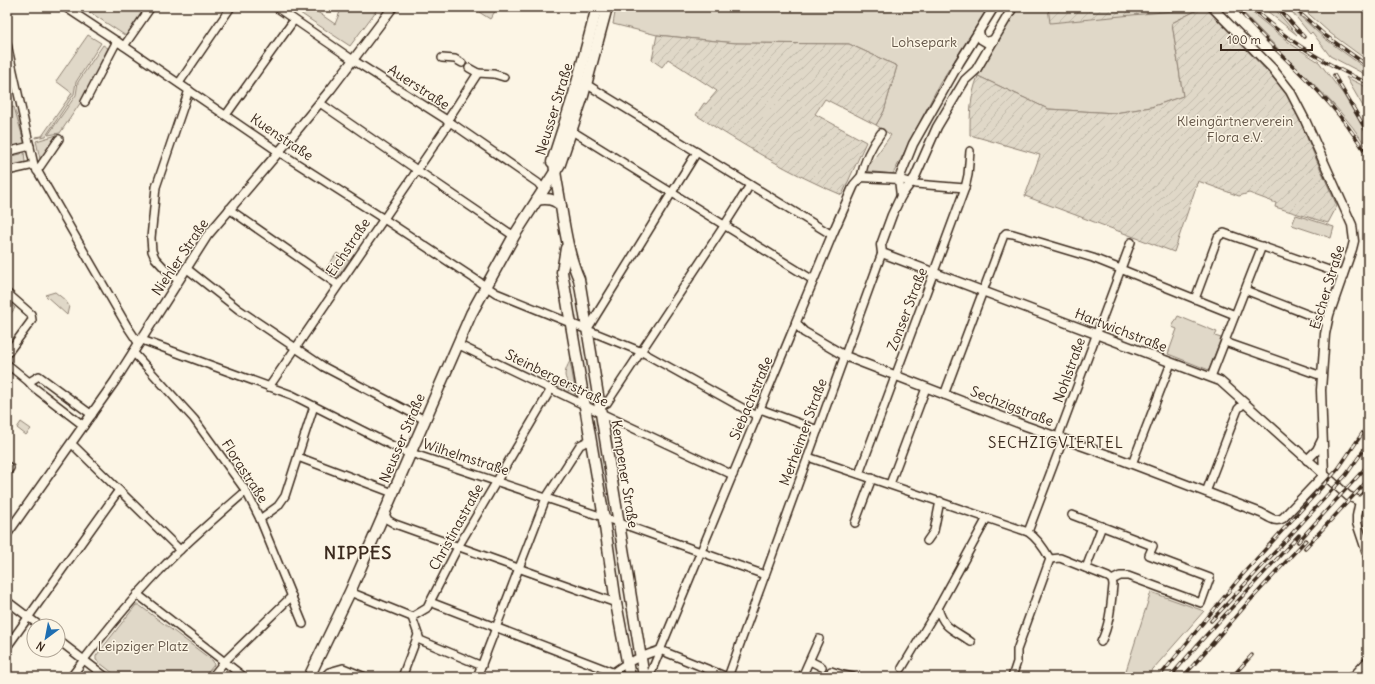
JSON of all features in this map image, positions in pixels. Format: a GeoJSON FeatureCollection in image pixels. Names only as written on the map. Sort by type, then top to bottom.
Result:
{"type":"FeatureCollection","features":[{"type":"Feature","properties":{"kind":"main road","name":"Neusser Straße"},"geometry":{"type":"LineString","coordinates":[[310,677],[350,592],[471,314],[539,193],[554,158],[580,75],[597,7]]}},
{"type":"Feature","properties":{"kind":"main road","name":"Neusser Straße"},"geometry":{"type":"LineString","coordinates":[[527,215],[539,193],[555,173],[560,164],[572,131],[607,7]]}},
{"type":"Feature","properties":{"kind":"main road"},"geometry":{"type":"LineString","coordinates":[[580,75],[586,84]]}},
{"type":"Feature","properties":{"kind":"main road","name":"Kempener Straße"},"geometry":{"type":"LineString","coordinates":[[554,158],[555,173],[566,234],[573,267],[577,275],[587,330],[644,677]]}},
{"type":"Feature","properties":{"kind":"main road"},"geometry":{"type":"LineString","coordinates":[[539,193],[543,198],[550,199],[558,203],[560,202]]}},
{"type":"Feature","properties":{"kind":"main road","name":"Kempener Straße"},"geometry":{"type":"LineString","coordinates":[[566,234],[566,255],[562,272],[616,603],[630,677]]}},
{"type":"Feature","properties":{"kind":"main road"},"geometry":{"type":"LineString","coordinates":[[564,278],[568,274],[577,275]]}},
{"type":"Feature","properties":{"kind":"street","name":"Kuenstraße"},"geometry":{"type":"LineString","coordinates":[[65,7],[76,10],[124,46],[279,152],[496,293],[642,352],[757,416]]}},
{"type":"Feature","properties":{"kind":"street"},"geometry":{"type":"LineString","coordinates":[[124,46],[151,7]]}},
{"type":"Feature","properties":{"kind":"street"},"geometry":{"type":"LineString","coordinates":[[178,83],[231,7]]}},
{"type":"Feature","properties":{"kind":"street","name":"Auerstraße"},"geometry":{"type":"LineString","coordinates":[[276,7],[353,60],[448,122],[539,193]]}},
{"type":"Feature","properties":{"kind":"street","name":"Niehler Straße"},"geometry":{"type":"LineString","coordinates":[[7,534],[72,444],[141,342],[178,280],[207,236],[320,103],[393,7]]}},
{"type":"Feature","properties":{"kind":"street"},"geometry":{"type":"LineString","coordinates":[[902,196],[899,179],[913,144],[959,63],[994,7]]}},
{"type":"Feature","properties":{"kind":"street","name":"Merheimer Straße"},"geometry":{"type":"LineString","coordinates":[[728,677],[882,253],[881,245],[892,215],[925,155],[937,127],[965,80],[976,70],[1013,7]]}},
{"type":"Feature","properties":{"kind":"street","name":"Escher Straße"},"geometry":{"type":"LineString","coordinates":[[1212,7],[1284,82],[1302,113],[1352,225],[1354,240],[1327,322],[1321,375],[1324,475]]}},
{"type":"Feature","properties":{"kind":"street"},"geometry":{"type":"LineString","coordinates":[[226,115],[294,20]]}},
{"type":"Feature","properties":{"kind":"street"},"geometry":{"type":"LineString","coordinates":[[979,32],[981,39],[986,42],[994,40]]}},
{"type":"Feature","properties":{"kind":"street"},"geometry":{"type":"LineString","coordinates":[[85,102],[117,41]]}},
{"type":"Feature","properties":{"kind":"street"},"geometry":{"type":"LineString","coordinates":[[7,44],[10,71],[36,168],[127,326],[141,342]]}},
{"type":"Feature","properties":{"kind":"street"},"geometry":{"type":"LineString","coordinates":[[442,58],[455,59],[462,63]]}},
{"type":"Feature","properties":{"kind":"street"},"geometry":{"type":"LineString","coordinates":[[469,68],[478,73],[494,74],[504,77]]}},
{"type":"Feature","properties":{"kind":"street","name":"Eichstraße"},"geometry":{"type":"LineString","coordinates":[[269,387],[417,170],[478,73]]}},
{"type":"Feature","properties":{"kind":"street"},"geometry":{"type":"LineString","coordinates":[[949,82],[954,82],[960,88]]}},
{"type":"Feature","properties":{"kind":"street"},"geometry":{"type":"LineString","coordinates":[[586,84],[832,235]]}},
{"type":"Feature","properties":{"kind":"street"},"geometry":{"type":"LineString","coordinates":[[178,280],[155,258],[152,251],[151,238],[156,187],[189,90]]}},
{"type":"Feature","properties":{"kind":"street"},"geometry":{"type":"LineString","coordinates":[[320,103],[514,236]]}},
{"type":"Feature","properties":{"kind":"street"},"geometry":{"type":"LineString","coordinates":[[572,131],[813,280]]}},
{"type":"Feature","properties":{"kind":"street","name":"Siebachstraße"},"geometry":{"type":"LineString","coordinates":[[649,677],[832,235],[854,184],[861,177],[866,159],[874,142],[881,133]]}},
{"type":"Feature","properties":{"kind":"street"},"geometry":{"type":"LineString","coordinates":[[7,171],[36,168],[59,139]]}},
{"type":"Feature","properties":{"kind":"street"},"geometry":{"type":"LineString","coordinates":[[7,152],[30,146]]}},
{"type":"Feature","properties":{"kind":"street"},"geometry":{"type":"LineString","coordinates":[[587,330],[697,152]]}},
{"type":"Feature","properties":{"kind":"street","name":"Zonser Straße"},"geometry":{"type":"LineString","coordinates":[[859,474],[965,188],[970,152]]}},
{"type":"Feature","properties":{"kind":"street"},"geometry":{"type":"LineString","coordinates":[[861,177],[899,179],[916,184],[965,188]]}},
{"type":"Feature","properties":{"kind":"street"},"geometry":{"type":"LineString","coordinates":[[600,410],[607,403],[642,352],[750,185]]}},
{"type":"Feature","properties":{"kind":"street"},"geometry":{"type":"LineString","coordinates":[[229,209],[267,237],[338,285]]}},
{"type":"Feature","properties":{"kind":"street"},"geometry":{"type":"LineString","coordinates":[[944,395],[1004,235],[1008,232],[1120,268],[1235,315]]}},
{"type":"Feature","properties":{"kind":"street"},"geometry":{"type":"LineString","coordinates":[[1195,299],[1218,237],[1224,233],[1343,275]]}},
{"type":"Feature","properties":{"kind":"street","name":"Nohlstraße"},"geometry":{"type":"LineString","coordinates":[[1028,532],[1061,444],[1060,432],[1130,242]]}},
{"type":"Feature","properties":{"kind":"street"},"geometry":{"type":"LineString","coordinates":[[1211,377],[1262,246]]}},
{"type":"Feature","properties":{"kind":"street","name":"Hartwichstraße"},"geometry":{"type":"LineString","coordinates":[[882,253],[1220,381],[1348,496],[1368,505]]}},
{"type":"Feature","properties":{"kind":"street"},"geometry":{"type":"LineString","coordinates":[[186,268],[238,309],[324,367],[425,420]]}},
{"type":"Feature","properties":{"kind":"street"},"geometry":{"type":"LineString","coordinates":[[1246,290],[1327,322]]}},
{"type":"Feature","properties":{"kind":"street"},"geometry":{"type":"LineString","coordinates":[[7,293],[31,314],[32,320],[7,354]]}},
{"type":"Feature","properties":{"kind":"street","name":"Sechzigstraße"},"geometry":{"type":"LineString","coordinates":[[796,322],[804,332],[845,356],[944,395],[1261,513],[1274,520],[1278,520],[1285,516],[1324,475]]}},
{"type":"Feature","properties":{"kind":"street","name":"Wilhelmstraße"},"geometry":{"type":"LineString","coordinates":[[141,342],[292,395],[405,452],[618,522],[765,575]]}},
{"type":"Feature","properties":{"kind":"street"},"geometry":{"type":"LineString","coordinates":[[1225,342],[1321,375]]}},
{"type":"Feature","properties":{"kind":"street","name":"Steinbergerstraße"},"geometry":{"type":"LineString","coordinates":[[457,344],[585,406],[600,410],[733,475]]}},
{"type":"Feature","properties":{"kind":"street","name":"Florastraße"},"geometry":{"type":"LineString","coordinates":[[133,352],[194,419],[246,492],[260,519],[303,624]]}},
{"type":"Feature","properties":{"kind":"street"},"geometry":{"type":"LineString","coordinates":[[1132,464],[1171,363]]}},
{"type":"Feature","properties":{"kind":"street"},"geometry":{"type":"LineString","coordinates":[[7,364],[38,391],[84,426]]}},
{"type":"Feature","properties":{"kind":"street"},"geometry":{"type":"LineString","coordinates":[[29,382],[39,376],[92,415]]}},
{"type":"Feature","properties":{"kind":"street"},"geometry":{"type":"LineString","coordinates":[[890,484],[926,388]]}},
{"type":"Feature","properties":{"kind":"street","name":"Christinastraße"},"geometry":{"type":"LineString","coordinates":[[412,617],[427,608],[458,547],[551,389]]}},
{"type":"Feature","properties":{"kind":"street"},"geometry":{"type":"LineString","coordinates":[[1206,492],[1238,409],[1244,403]]}},
{"type":"Feature","properties":{"kind":"street"},"geometry":{"type":"LineString","coordinates":[[260,519],[282,502],[286,496],[314,406]]}},
{"type":"Feature","properties":{"kind":"street"},"geometry":{"type":"LineString","coordinates":[[760,409],[818,430]]}},
{"type":"Feature","properties":{"kind":"street"},"geometry":{"type":"LineString","coordinates":[[1307,460],[1317,450],[1322,438]]}},
{"type":"Feature","properties":{"kind":"street"},"geometry":{"type":"LineString","coordinates":[[477,677],[546,498],[580,445],[590,440]]}},
{"type":"Feature","properties":{"kind":"street"},"geometry":{"type":"LineString","coordinates":[[72,444],[180,550]]}},
{"type":"Feature","properties":{"kind":"street"},"geometry":{"type":"LineString","coordinates":[[298,457],[393,493]]}},
{"type":"Feature","properties":{"kind":"street"},"geometry":{"type":"LineString","coordinates":[[808,457],[1028,532],[1044,547],[1050,559],[1017,650],[1017,662],[1012,677]]}},
{"type":"Feature","properties":{"kind":"street"},"geometry":{"type":"LineString","coordinates":[[7,466],[10,468],[7,472]]}},
{"type":"Feature","properties":{"kind":"street"},"geometry":{"type":"LineString","coordinates":[[855,523],[872,478]]}},
{"type":"Feature","properties":{"kind":"street"},"geometry":{"type":"LineString","coordinates":[[7,647],[119,490]]}},
{"type":"Feature","properties":{"kind":"street"},"geometry":{"type":"LineString","coordinates":[[71,677],[137,594],[180,550],[246,492]]}},
{"type":"Feature","properties":{"kind":"street"},"geometry":{"type":"LineString","coordinates":[[1368,494],[1360,501],[1357,516],[1357,524],[1368,556]]}},
{"type":"Feature","properties":{"kind":"street"},"geometry":{"type":"LineString","coordinates":[[927,541],[934,531],[940,502]]}},
{"type":"Feature","properties":{"kind":"street"},"geometry":{"type":"LineString","coordinates":[[384,514],[388,520],[395,524],[616,603]]}},
{"type":"Feature","properties":{"kind":"street"},"geometry":{"type":"LineString","coordinates":[[1072,515],[1153,546],[1149,555],[1210,578],[1201,603],[1128,576],[1120,576],[1112,580]]}},
{"type":"Feature","properties":{"kind":"street"},"geometry":{"type":"LineString","coordinates":[[902,668],[938,608],[987,518]]}},
{"type":"Feature","properties":{"kind":"street"},"geometry":{"type":"LineString","coordinates":[[1086,568],[1102,526]]}},
{"type":"Feature","properties":{"kind":"street"},"geometry":{"type":"LineString","coordinates":[[1050,559],[1060,558],[1108,577],[1112,580],[1113,585],[1109,619],[1107,629],[1101,642]]}},
{"type":"Feature","properties":{"kind":"street"},"geometry":{"type":"LineString","coordinates":[[350,592],[412,617],[420,640],[482,666]]}},
{"type":"Feature","properties":{"kind":"street"},"geometry":{"type":"LineString","coordinates":[[137,594],[244,677]]}},
{"type":"Feature","properties":{"kind":"street"},"geometry":{"type":"LineString","coordinates":[[212,677],[224,662],[292,596]]}},
{"type":"Feature","properties":{"kind":"street"},"geometry":{"type":"LineString","coordinates":[[7,600],[28,617]]}},
{"type":"Feature","properties":{"kind":"street"},"geometry":{"type":"LineString","coordinates":[[430,602],[610,675],[627,664],[660,650],[728,677]]}},
{"type":"Feature","properties":{"kind":"street"},"geometry":{"type":"LineString","coordinates":[[938,608],[941,619],[945,625],[971,642]]}},
{"type":"Feature","properties":{"kind":"street"},"geometry":{"type":"LineString","coordinates":[[402,677],[418,635]]}},
{"type":"Feature","properties":{"kind":"street"},"geometry":{"type":"LineString","coordinates":[[802,677],[819,639]]}},
{"type":"Feature","properties":{"kind":"street"},"geometry":{"type":"LineString","coordinates":[[66,646],[106,677]]}},
{"type":"Feature","properties":{"kind":"street"},"geometry":{"type":"LineString","coordinates":[[810,661],[822,667]]}},
{"type":"Feature","properties":{"kind":"street"},"geometry":{"type":"LineString","coordinates":[[1353,677],[1368,661]]}},
{"type":"Feature","properties":{"kind":"street"},"geometry":{"type":"LineString","coordinates":[[324,677],[329,672],[343,668],[365,677]]}},
{"type":"Feature","properties":{"kind":"street"},"geometry":{"type":"LineString","coordinates":[[830,671],[853,677]]}},
{"type":"Feature","properties":{"kind":"green space"},"geometry":{"type":"Polygon","coordinates":[[[82,7],[146,7],[126,36],[82,7]]]}},
{"type":"Feature","properties":{"kind":"green space"},"geometry":{"type":"Polygon","coordinates":[[[291,7],[310,7],[335,24],[342,7],[379,7],[350,46],[291,7]]]}},
{"type":"Feature","properties":{"kind":"green space"},"geometry":{"type":"Polygon","coordinates":[[[471,7],[498,7],[490,19],[471,7]]]}},
{"type":"Feature","properties":{"kind":"green space","name":"Lohsepark"},"geometry":{"type":"Polygon","coordinates":[[[616,7],[989,7],[940,83],[893,174],[865,171],[891,135],[876,125],[884,111],[897,66],[849,44],[736,43],[657,35],[613,24],[616,7]]]}},
{"type":"Feature","properties":{"kind":"green space"},"geometry":{"type":"Polygon","coordinates":[[[1018,7],[1203,7],[1172,23],[1183,96],[1151,107],[1115,113],[1048,109],[978,76],[1018,7]]]}},
{"type":"Feature","properties":{"kind":"green space"},"geometry":{"type":"Polygon","coordinates":[[[1048,7],[1172,7],[1173,11],[1050,23],[1048,7]]]}},
{"type":"Feature","properties":{"kind":"green space","name":"Kleingärtnerverein Flora e.V."},"geometry":{"type":"Polygon","coordinates":[[[1205,7],[1268,72],[1286,93],[1295,109],[1337,206],[1328,223],[1275,207],[1276,203],[1249,193],[1239,196],[1198,181],[1174,252],[1025,196],[1040,155],[970,135],[970,112],[978,76],[1048,109],[1115,113],[1151,107],[1183,96],[1172,23],[1205,7]]]}},
{"type":"Feature","properties":{"kind":"green space"},"geometry":{"type":"Polygon","coordinates":[[[1238,7],[1245,7],[1291,44],[1319,62],[1343,94],[1358,119],[1368,138],[1368,150],[1336,107],[1238,7]]]}},
{"type":"Feature","properties":{"kind":"green space"},"geometry":{"type":"Polygon","coordinates":[[[1262,7],[1273,7],[1297,35],[1262,7]]]}},
{"type":"Feature","properties":{"kind":"green space"},"geometry":{"type":"Polygon","coordinates":[[[1288,7],[1290,7],[1324,38],[1368,70],[1368,76],[1330,56],[1312,32],[1310,34],[1288,7]]]}},
{"type":"Feature","properties":{"kind":"green space"},"geometry":{"type":"Polygon","coordinates":[[[1301,7],[1368,7],[1368,61],[1330,33],[1301,7]]]}},
{"type":"Feature","properties":{"kind":"green space"},"geometry":{"type":"Polygon","coordinates":[[[88,35],[101,43],[76,82],[74,94],[46,136],[35,138],[42,136],[72,93],[56,81],[88,35]]]}},
{"type":"Feature","properties":{"kind":"green space"},"geometry":{"type":"Polygon","coordinates":[[[657,35],[736,43],[849,44],[897,66],[884,111],[876,125],[825,99],[815,114],[866,142],[842,195],[804,178],[731,137],[696,115],[704,103],[706,104],[717,91],[668,59],[662,67],[652,60],[657,35]]]}},
{"type":"Feature","properties":{"kind":"green space"},"geometry":{"type":"Polygon","coordinates":[[[103,45],[108,48],[83,99],[60,133],[48,135],[76,95],[78,82],[103,45]]]}},
{"type":"Feature","properties":{"kind":"green space"},"geometry":{"type":"Polygon","coordinates":[[[1346,77],[1368,88],[1368,115],[1346,77]]]}},
{"type":"Feature","properties":{"kind":"green space"},"geometry":{"type":"Polygon","coordinates":[[[14,107],[25,145],[7,149],[7,109],[14,107]]]}},
{"type":"Feature","properties":{"kind":"green space"},"geometry":{"type":"Polygon","coordinates":[[[58,136],[42,159],[40,159],[36,141],[58,136]]]}},
{"type":"Feature","properties":{"kind":"green space"},"geometry":{"type":"Polygon","coordinates":[[[23,151],[25,163],[7,167],[7,157],[21,154],[23,151]]]}},
{"type":"Feature","properties":{"kind":"green space"},"geometry":{"type":"Polygon","coordinates":[[[1296,215],[1334,227],[1331,238],[1292,225],[1296,215]]]}},
{"type":"Feature","properties":{"kind":"green space"},"geometry":{"type":"Polygon","coordinates":[[[337,253],[349,261],[337,278],[325,270],[337,253]]]}},
{"type":"Feature","properties":{"kind":"green space"},"geometry":{"type":"Polygon","coordinates":[[[55,292],[65,300],[69,306],[67,315],[45,295],[55,292]]]}},
{"type":"Feature","properties":{"kind":"green space"},"geometry":{"type":"Polygon","coordinates":[[[9,303],[15,308],[7,319],[7,305],[9,303]]]}},
{"type":"Feature","properties":{"kind":"green space"},"geometry":{"type":"Polygon","coordinates":[[[1178,316],[1217,332],[1215,336],[1221,338],[1209,370],[1168,354],[1177,329],[1172,327],[1178,316]]]}},
{"type":"Feature","properties":{"kind":"green space"},"geometry":{"type":"Polygon","coordinates":[[[570,361],[575,395],[565,376],[565,372],[570,361]]]}},
{"type":"Feature","properties":{"kind":"green space"},"geometry":{"type":"Polygon","coordinates":[[[560,382],[568,385],[572,392],[569,390],[567,393],[564,392],[565,388],[556,384],[560,382]]]}},
{"type":"Feature","properties":{"kind":"green space"},"geometry":{"type":"Polygon","coordinates":[[[21,422],[31,429],[26,435],[17,428],[21,422]]]}},
{"type":"Feature","properties":{"kind":"green space"},"geometry":{"type":"Polygon","coordinates":[[[1151,592],[1204,611],[1146,677],[1124,677],[1151,592]]]}},
{"type":"Feature","properties":{"kind":"green space","name":"Leipziger Platz"},"geometry":{"type":"Polygon","coordinates":[[[136,605],[139,605],[213,661],[214,665],[204,677],[118,677],[96,660],[96,656],[136,605]]]}},
{"type":"Feature","properties":{"kind":"railway"},"geometry":{"type":"LineString","coordinates":[[1236,7],[1255,29],[1324,98],[1344,122],[1368,156]]}},
{"type":"Feature","properties":{"kind":"railway"},"geometry":{"type":"LineString","coordinates":[[1251,7],[1278,30],[1306,50],[1336,68],[1368,83]]}},
{"type":"Feature","properties":{"kind":"railway"},"geometry":{"type":"LineString","coordinates":[[1277,7],[1304,37]]}},
{"type":"Feature","properties":{"kind":"railway"},"geometry":{"type":"LineString","coordinates":[[1293,7],[1326,36],[1368,66]]}},
{"type":"Feature","properties":{"kind":"railway"},"geometry":{"type":"LineString","coordinates":[[1334,75],[1368,133]]}},
{"type":"Feature","properties":{"kind":"railway"},"geometry":{"type":"LineString","coordinates":[[1159,677],[1242,575],[1338,469],[1368,425]]}},
{"type":"Feature","properties":{"kind":"railway"},"geometry":{"type":"LineString","coordinates":[[1211,621],[1346,475],[1368,444]]}},
{"type":"Feature","properties":{"kind":"railway"},"geometry":{"type":"LineString","coordinates":[[1298,542],[1368,465]]}},
{"type":"Feature","properties":{"kind":"railway"},"geometry":{"type":"LineString","coordinates":[[1305,548],[1368,480]]}},
{"type":"Feature","properties":{"kind":"railway"},"geometry":{"type":"LineString","coordinates":[[1170,677],[1199,643],[1299,535]]}},
{"type":"Feature","properties":{"kind":"railway"},"geometry":{"type":"LineString","coordinates":[[1183,677],[1245,606],[1306,540]]}},
{"type":"Feature","properties":{"kind":"railway"},"geometry":{"type":"LineString","coordinates":[[1232,677],[1252,655]]}},
{"type":"Feature","properties":{"kind":"district","name":"SECHZIGVIERTEL"},"geometry":{"type":"Point","coordinates":[1056,443]}},
{"type":"Feature","properties":{"kind":"district","name":"NIPPES"},"geometry":{"type":"Point","coordinates":[358,553]}}]}
